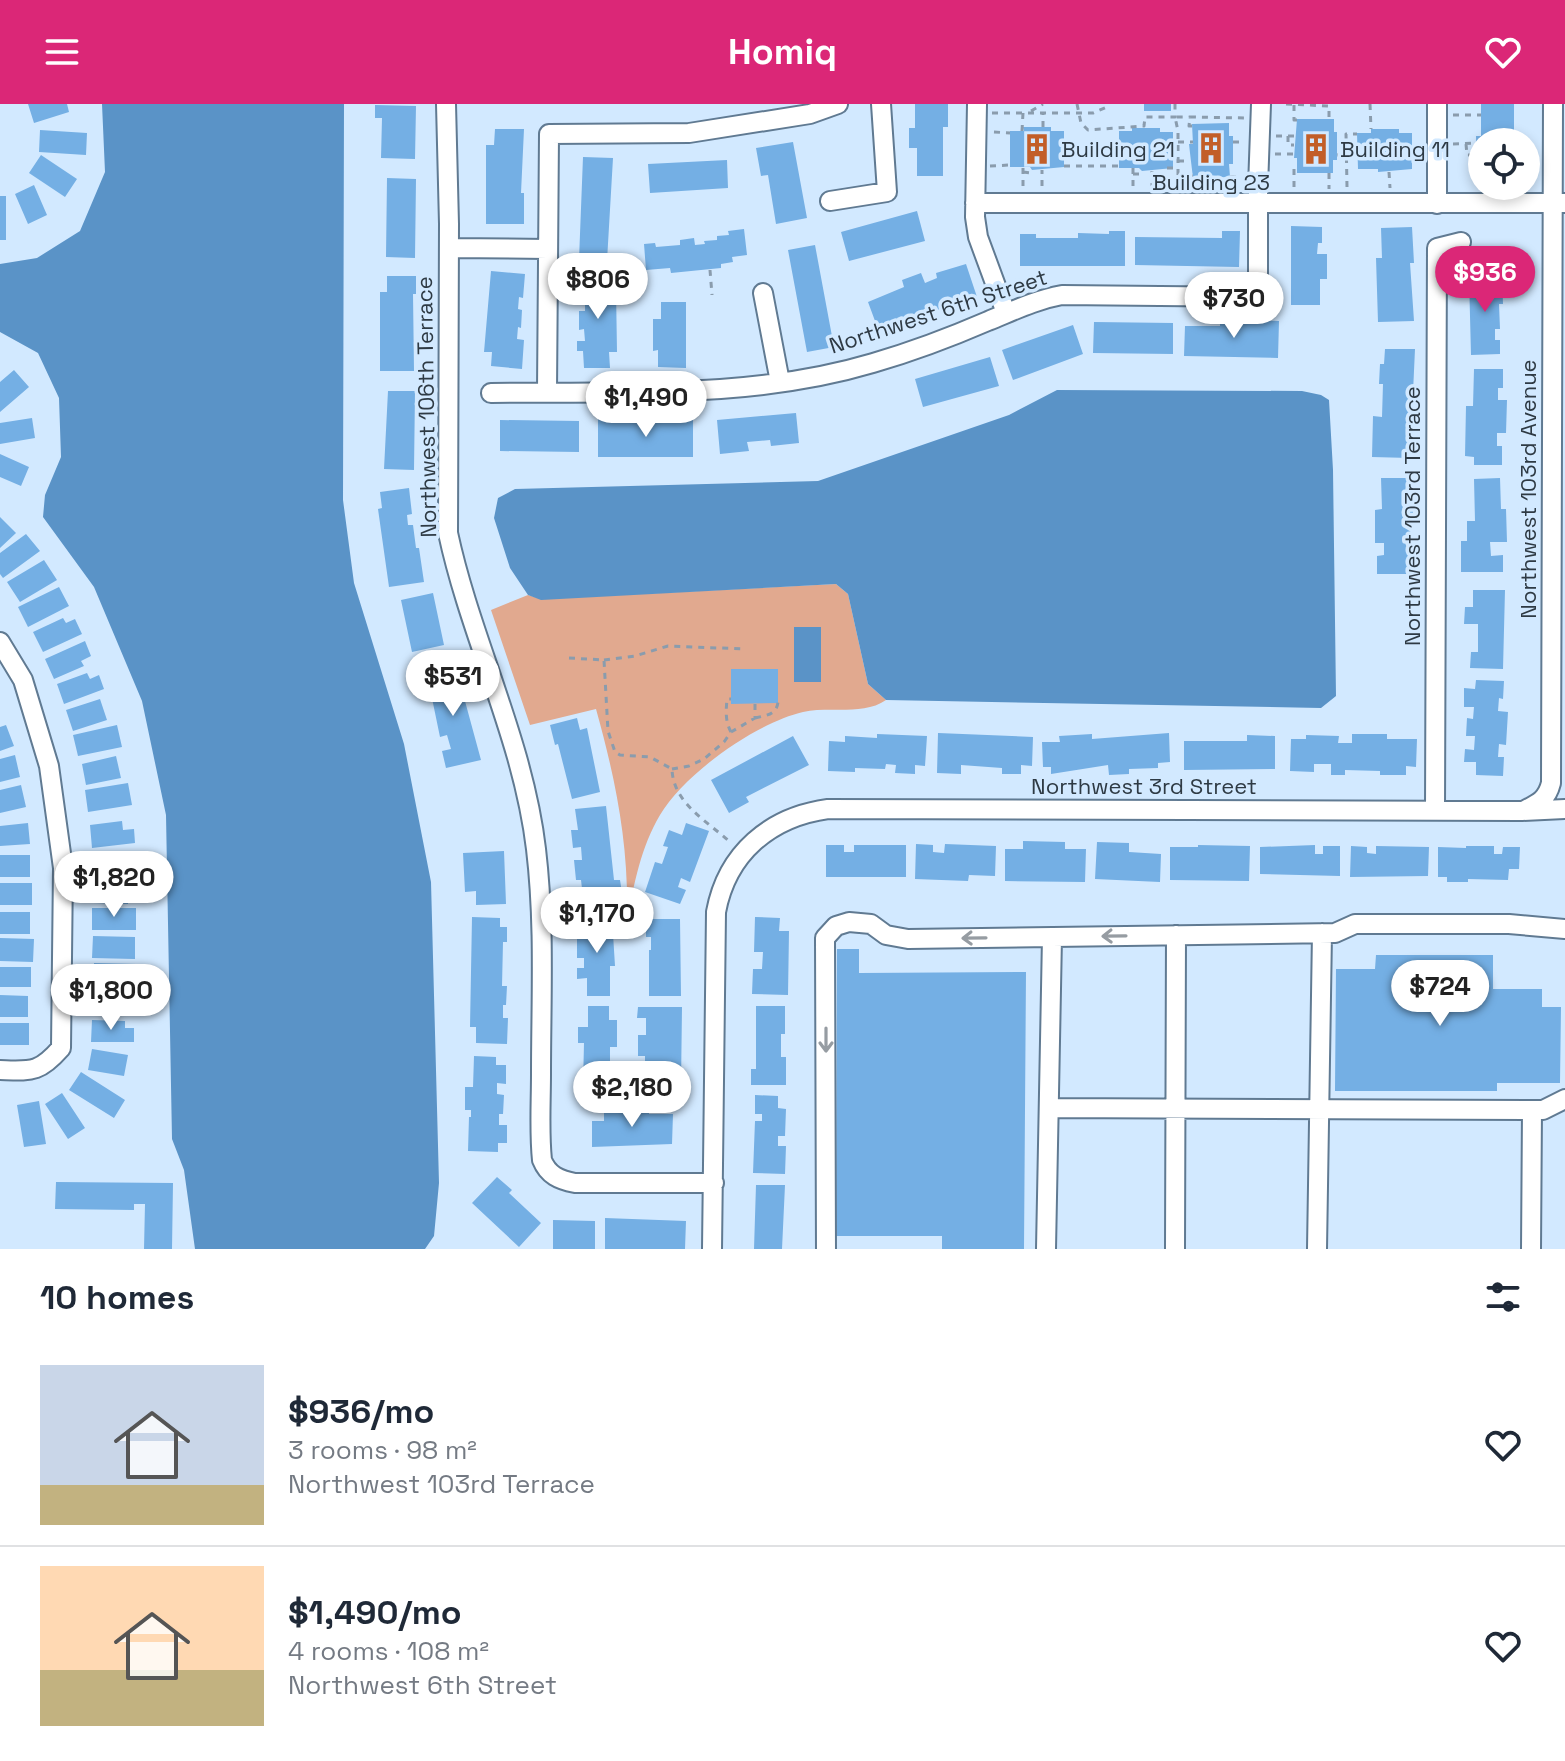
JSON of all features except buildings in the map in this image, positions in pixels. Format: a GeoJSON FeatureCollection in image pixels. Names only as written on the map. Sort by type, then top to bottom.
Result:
{"type":"FeatureCollection","features":[{"type":"Feature","properties":{"kind":"street","name":"Northwest 106th Terrace"},"geometry":{"type":"LineString","coordinates":[[446,104],[448,533],[455,566],[526,784],[536,849],[541,914],[542,1160],[550,1174],[575,1183],[714,1183]]}},
{"type":"Feature","properties":{"kind":"street"},"geometry":{"type":"LineString","coordinates":[[547,392],[549,134],[627,135],[709,131],[810,114],[838,104]]}},
{"type":"Feature","properties":{"kind":"street"},"geometry":{"type":"LineString","coordinates":[[830,201],[887,192],[881,104]]}},
{"type":"Feature","properties":{"kind":"street","name":"Northwest 103rd Avenue"},"geometry":{"type":"LineString","coordinates":[[1522,811],[1542,801],[1551,783],[1558,463],[1559,203],[1553,104]]}},
{"type":"Feature","properties":{"kind":"street"},"geometry":{"type":"LineString","coordinates":[[977,108],[975,203],[978,237],[1006,313]]}},
{"type":"Feature","properties":{"kind":"street"},"geometry":{"type":"LineString","coordinates":[[1437,110],[1437,204]]}},
{"type":"Feature","properties":{"kind":"street"},"geometry":{"type":"LineString","coordinates":[[1259,203],[1261,119]]}},
{"type":"Feature","properties":{"kind":"street"},"geometry":{"type":"LineString","coordinates":[[975,203],[1559,203]]}},
{"type":"Feature","properties":{"kind":"street","name":"Northwest 6th Street"},"geometry":{"type":"LineString","coordinates":[[491,393],[717,391],[780,382],[872,364],[1036,300],[1062,295],[1258,297],[1259,203]]}},
{"type":"Feature","properties":{"kind":"street","name":"Northwest 103rd Terrace"},"geometry":{"type":"LineString","coordinates":[[1435,810],[1437,248],[1461,242]]}},
{"type":"Feature","properties":{"kind":"street"},"geometry":{"type":"LineString","coordinates":[[449,248],[548,249]]}},
{"type":"Feature","properties":{"kind":"street"},"geometry":{"type":"LineString","coordinates":[[763,293],[780,382]]}},
{"type":"Feature","properties":{"kind":"street"},"geometry":{"type":"LineString","coordinates":[[0,642],[23,680],[49,766],[63,868],[61,1048],[45,1067],[33,1071],[0,1070]]}},
{"type":"Feature","properties":{"kind":"street","name":"Northwest 3rd Street"},"geometry":{"type":"LineString","coordinates":[[735,849],[750,844],[778,824],[828,809],[1522,811],[1564,806]]}},
{"type":"Feature","properties":{"kind":"street"},"geometry":{"type":"LineString","coordinates":[[712,1249],[715,924],[719,897],[735,849]]}},
{"type":"Feature","properties":{"kind":"street"},"geometry":{"type":"LineString","coordinates":[[826,1249],[825,938],[836,926],[849,922],[871,924],[886,935],[908,939],[1335,933],[1355,924],[1509,924],[1565,929]]}},
{"type":"Feature","properties":{"kind":"street"},"geometry":{"type":"LineString","coordinates":[[1317,1249],[1322,933]]}},
{"type":"Feature","properties":{"kind":"street"},"geometry":{"type":"LineString","coordinates":[[1175,1249],[1176,935]]}},
{"type":"Feature","properties":{"kind":"street"},"geometry":{"type":"LineString","coordinates":[[1046,1249],[1052,937]]}},
{"type":"Feature","properties":{"kind":"street"},"geometry":{"type":"LineString","coordinates":[[1049,1108],[1543,1110],[1565,1099]]}},
{"type":"Feature","properties":{"kind":"street"},"geometry":{"type":"LineString","coordinates":[[1531,1249],[1532,1110]]}},
{"type":"Feature","properties":{"kind":"path"},"geometry":{"type":"LineString","coordinates":[[1025,113],[1042,104]]}},
{"type":"Feature","properties":{"kind":"path"},"geometry":{"type":"LineString","coordinates":[[1077,104],[1081,123],[1088,130],[1144,126],[1145,117],[1261,119],[1288,136],[1297,136]]}},
{"type":"Feature","properties":{"kind":"path"},"geometry":{"type":"LineString","coordinates":[[1175,104],[1178,203]]}},
{"type":"Feature","properties":{"kind":"path"},"geometry":{"type":"LineString","coordinates":[[1286,104],[1329,106],[1329,119]]}},
{"type":"Feature","properties":{"kind":"path"},"geometry":{"type":"LineString","coordinates":[[1370,104],[1371,129]]}},
{"type":"Feature","properties":{"kind":"path"},"geometry":{"type":"LineString","coordinates":[[1294,105],[1294,120],[1297,120]]}},
{"type":"Feature","properties":{"kind":"path"},"geometry":{"type":"LineString","coordinates":[[1022,131],[1028,107]]}},
{"type":"Feature","properties":{"kind":"path"},"geometry":{"type":"LineString","coordinates":[[977,108],[1025,113],[1093,113],[1107,107]]}},
{"type":"Feature","properties":{"kind":"path"},"geometry":{"type":"LineString","coordinates":[[1437,110],[1481,115]]}},
{"type":"Feature","properties":{"kind":"path"},"geometry":{"type":"LineString","coordinates":[[1043,113],[1043,127]]}},
{"type":"Feature","properties":{"kind":"path"},"geometry":{"type":"LineString","coordinates":[[1190,117],[1189,126],[1192,126]]}},
{"type":"Feature","properties":{"kind":"path"},"geometry":{"type":"LineString","coordinates":[[1337,135],[1357,134]]}},
{"type":"Feature","properties":{"kind":"path"},"geometry":{"type":"LineString","coordinates":[[1346,135],[1347,203]]}},
{"type":"Feature","properties":{"kind":"path"},"geometry":{"type":"LineString","coordinates":[[1288,136],[1288,145],[1294,145]]}},
{"type":"Feature","properties":{"kind":"path"},"geometry":{"type":"LineString","coordinates":[[1178,142],[1193,142]]}},
{"type":"Feature","properties":{"kind":"path"},"geometry":{"type":"LineString","coordinates":[[1437,144],[1466,144],[1468,155]]}},
{"type":"Feature","properties":{"kind":"path"},"geometry":{"type":"LineString","coordinates":[[1337,155],[1346,155]]}},
{"type":"Feature","properties":{"kind":"path"},"geometry":{"type":"LineString","coordinates":[[1178,161],[1190,161]]}},
{"type":"Feature","properties":{"kind":"path"},"geometry":{"type":"LineString","coordinates":[[1064,166],[1119,166]]}},
{"type":"Feature","properties":{"kind":"path"},"geometry":{"type":"LineString","coordinates":[[1293,203],[1294,166],[1297,166]]}},
{"type":"Feature","properties":{"kind":"path"},"geometry":{"type":"LineString","coordinates":[[1167,168],[1178,168]]}},
{"type":"Feature","properties":{"kind":"path"},"geometry":{"type":"LineString","coordinates":[[1022,202],[1023,170],[1032,173],[1032,170]]}},
{"type":"Feature","properties":{"kind":"path"},"geometry":{"type":"LineString","coordinates":[[1133,174],[1142,174],[1142,171]]}},
{"type":"Feature","properties":{"kind":"path"},"geometry":{"type":"LineString","coordinates":[[1178,176],[1193,176]]}},
{"type":"Feature","properties":{"kind":"path"},"geometry":{"type":"LineString","coordinates":[[710,270],[712,295]]}},
{"type":"Feature","properties":{"kind":"path"},"geometry":{"type":"LineString","coordinates":[[569,658],[604,660],[635,656],[668,646],[745,649]]}},
{"type":"Feature","properties":{"kind":"path"},"geometry":{"type":"LineString","coordinates":[[604,660],[608,731],[615,752],[650,757],[672,769],[704,759],[731,732],[755,718],[773,713],[778,706],[778,698]]}},
{"type":"Feature","properties":{"kind":"path"},"geometry":{"type":"LineString","coordinates":[[731,699],[727,699],[726,709],[731,732]]}},
{"type":"Feature","properties":{"kind":"path"},"geometry":{"type":"LineString","coordinates":[[755,703],[755,718]]}},
{"type":"Feature","properties":{"kind":"path"},"geometry":{"type":"LineString","coordinates":[[672,769],[673,784],[679,796],[735,849]]}},
{"type":"Feature","properties":{"kind":"shaded area"},"geometry":{"type":"Polygon","coordinates":[[[836,584],[848,594],[868,684],[886,700],[867,708],[813,710],[784,718],[744,738],[704,767],[671,799],[653,827],[639,866],[627,920],[626,866],[620,813],[596,709],[530,725],[491,610],[528,595],[541,599],[836,584]]]}},
{"type":"Feature","properties":{"kind":"water"},"geometry":{"type":"Polygon","coordinates":[[[102,104],[344,104],[343,500],[354,583],[404,744],[431,882],[439,1183],[434,1236],[425,1249],[195,1249],[184,1170],[172,1139],[166,815],[142,701],[94,587],[43,517],[45,495],[61,457],[59,398],[38,353],[0,332],[0,264],[37,258],[80,231],[105,172],[102,104]]]}},
{"type":"Feature","properties":{"kind":"water"},"geometry":{"type":"Polygon","coordinates":[[[1057,390],[1302,391],[1329,400],[1336,696],[1321,708],[886,700],[868,684],[848,594],[836,584],[541,600],[528,595],[510,568],[494,518],[498,498],[515,489],[818,481],[1009,415],[1057,390]]]}},
{"type":"Feature","properties":{"kind":"water"},"geometry":{"type":"Polygon","coordinates":[[[794,627],[821,627],[821,682],[794,682],[794,627]]]}},
{"type":"Feature","properties":{"kind":"place","name":"Building 23"},"geometry":{"type":"Point","coordinates":[1211,148]}},
{"type":"Feature","properties":{"kind":"place","name":"Building 21"},"geometry":{"type":"Point","coordinates":[1037,149]}},
{"type":"Feature","properties":{"kind":"place","name":"Building 11"},"geometry":{"type":"Point","coordinates":[1316,149]}}]}
